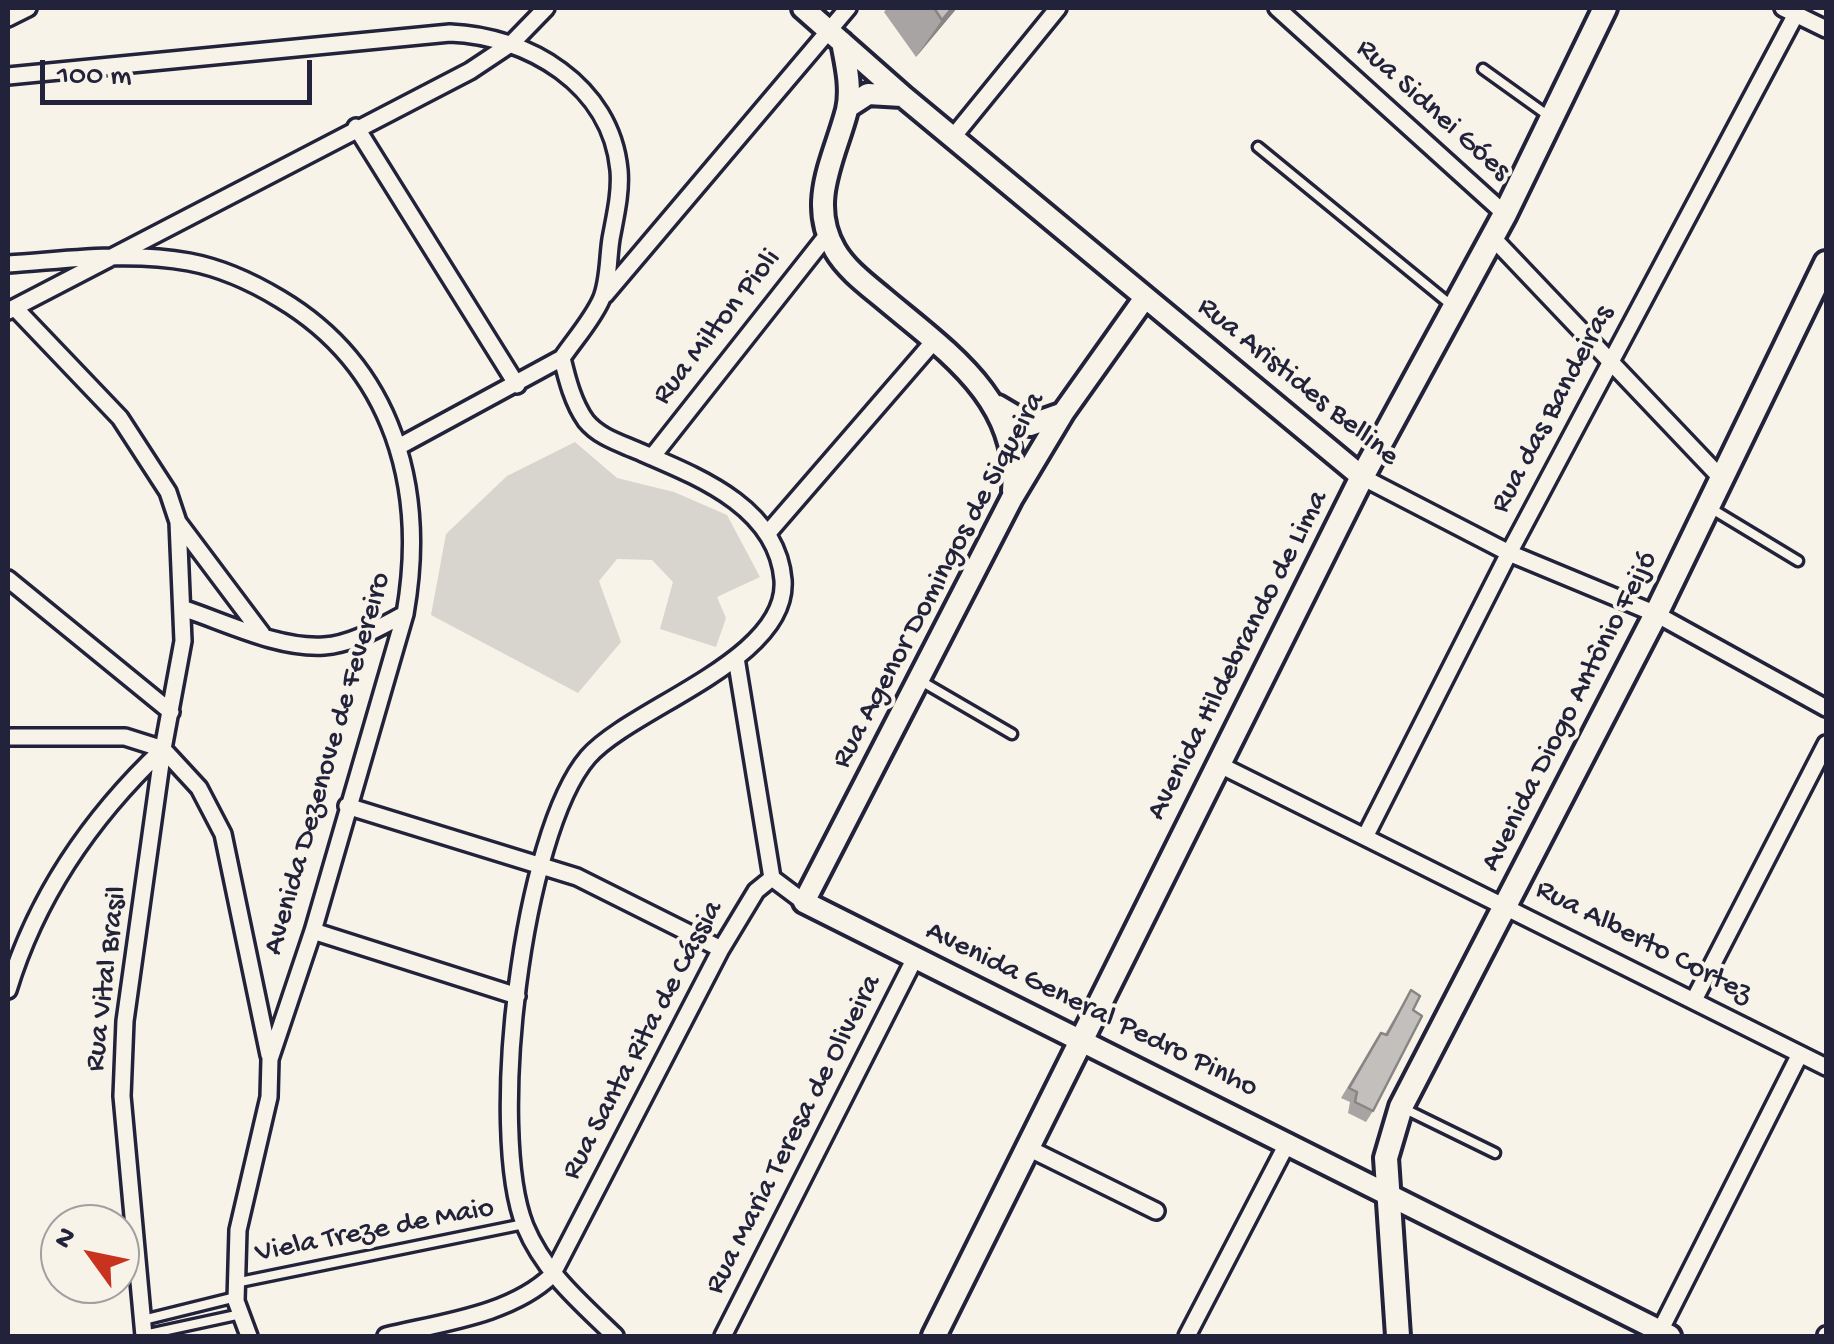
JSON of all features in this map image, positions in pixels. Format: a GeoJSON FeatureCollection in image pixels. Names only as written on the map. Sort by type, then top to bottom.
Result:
{"type":"FeatureCollection","features":[{"type":"Feature","properties":{"kind":"main road","name":"Avenida Hildebrando de Lima"},"geometry":{"type":"LineString","coordinates":[[934,1336],[1362,477],[1493,238],[1605,8]]}},
{"type":"Feature","properties":{"kind":"main road","name":"Avenida Diogo Antônio Feijó"},"geometry":{"type":"LineString","coordinates":[[1398,1336],[1386,1158],[1401,1107],[1656,614],[1826,263]]}},
{"type":"Feature","properties":{"kind":"street"},"geometry":{"type":"LineString","coordinates":[[8,18],[28,8]]}},
{"type":"Feature","properties":{"kind":"street"},"geometry":{"type":"LineString","coordinates":[[262,634],[178,522],[168,492],[120,418],[11,309],[470,71],[512,43],[546,8]]}},
{"type":"Feature","properties":{"kind":"street","name":"Rua Aristides Belline"},"geometry":{"type":"LineString","coordinates":[[803,8],[1144,299],[1362,477],[1508,553],[1656,614],[1826,708]]}},
{"type":"Feature","properties":{"kind":"street"},"geometry":{"type":"LineString","coordinates":[[400,446],[562,358],[602,298],[836,37],[848,8]]}},
{"type":"Feature","properties":{"kind":"street"},"geometry":{"type":"LineString","coordinates":[[953,137],[1058,8]]}},
{"type":"Feature","properties":{"kind":"street","name":"Rua Sidnei Góes"},"geometry":{"type":"LineString","coordinates":[[1277,8],[1505,214]]}},
{"type":"Feature","properties":{"kind":"street"},"geometry":{"type":"LineString","coordinates":[[1790,11],[1826,29]]}},
{"type":"Feature","properties":{"kind":"street","name":"Rua das Bandeiras"},"geometry":{"type":"LineString","coordinates":[[1366,835],[1790,11]]}},
{"type":"Feature","properties":{"kind":"street"},"geometry":{"type":"LineString","coordinates":[[8,76],[450,33],[484,34],[512,43],[572,78],[592,98],[612,138],[619,189],[602,298]]}},
{"type":"Feature","properties":{"kind":"street"},"geometry":{"type":"LineString","coordinates":[[836,37],[848,107],[825,179],[823,218],[845,264],[934,340],[995,403],[1030,425],[1062,413]]}},
{"type":"Feature","properties":{"kind":"street"},"geometry":{"type":"LineString","coordinates":[[848,107],[880,92],[904,97]]}},
{"type":"Feature","properties":{"kind":"street"},"geometry":{"type":"LineString","coordinates":[[356,127],[516,385]]}},
{"type":"Feature","properties":{"kind":"street","name":"Rua Milton Pioli"},"geometry":{"type":"LineString","coordinates":[[652,457],[828,234]]}},
{"type":"Feature","properties":{"kind":"street"},"geometry":{"type":"LineString","coordinates":[[1493,238],[1722,479]]}},
{"type":"Feature","properties":{"kind":"street"},"geometry":{"type":"LineString","coordinates":[[8,264],[114,254]]}},
{"type":"Feature","properties":{"kind":"street","name":"Avenida Dezenove de Fevereiro"},"geometry":{"type":"LineString","coordinates":[[114,254],[190,262],[228,273],[291,306],[326,331],[356,363],[381,404],[400,446],[414,525],[413,568],[405,614],[312,932],[270,1059],[268,1096],[238,1230],[237,1298],[249,1336]]}},
{"type":"Feature","properties":{"kind":"street","name":"Rua Agenor Domingos de Siqueira"},"geometry":{"type":"LineString","coordinates":[[804,902],[1012,498],[1062,413],[1144,299]]}},
{"type":"Feature","properties":{"kind":"street"},"geometry":{"type":"LineString","coordinates":[[767,534],[934,340]]}},
{"type":"Feature","properties":{"kind":"street"},"geometry":{"type":"LineString","coordinates":[[562,358],[586,420],[608,438],[718,488],[748,512],[767,534],[783,579],[779,604],[766,626],[736,658],[590,755],[562,796],[542,864],[517,996],[508,1098],[512,1165],[524,1224],[552,1276],[615,1336]]}},
{"type":"Feature","properties":{"kind":"street"},"geometry":{"type":"LineString","coordinates":[[995,403],[1016,459],[1012,498]]}},
{"type":"Feature","properties":{"kind":"street","name":"Rua Vital Brasil"},"geometry":{"type":"LineString","coordinates":[[143,1331],[122,1096],[126,1021],[185,609],[178,522]]}},
{"type":"Feature","properties":{"kind":"street"},"geometry":{"type":"LineString","coordinates":[[8,579],[171,712]]}},
{"type":"Feature","properties":{"kind":"street"},"geometry":{"type":"LineString","coordinates":[[185,609],[262,634],[324,646],[355,639],[405,614]]}},
{"type":"Feature","properties":{"kind":"street"},"geometry":{"type":"LineString","coordinates":[[736,658],[772,878]]}},
{"type":"Feature","properties":{"kind":"street"},"geometry":{"type":"LineString","coordinates":[[8,737],[94,733],[163,749],[199,788],[223,834],[270,1059]]}},
{"type":"Feature","properties":{"kind":"street"},"geometry":{"type":"LineString","coordinates":[[1694,1000],[1826,744]]}},
{"type":"Feature","properties":{"kind":"street"},"geometry":{"type":"LineString","coordinates":[[8,990],[31,922],[63,868],[118,792],[163,749]]}},
{"type":"Feature","properties":{"kind":"street","name":"Rua Alberto Cortez"},"geometry":{"type":"LineString","coordinates":[[1218,764],[1826,1067]]}},
{"type":"Feature","properties":{"kind":"street"},"geometry":{"type":"LineString","coordinates":[[347,806],[542,864],[721,949]]}},
{"type":"Feature","properties":{"kind":"street","name":"Avenida General Pedro Pinho"},"geometry":{"type":"LineString","coordinates":[[772,878],[804,902],[1665,1334]]}},
{"type":"Feature","properties":{"kind":"street","name":"Rua Santa Rita de Cássia"},"geometry":{"type":"LineString","coordinates":[[552,1276],[721,949],[756,891],[772,878]]}},
{"type":"Feature","properties":{"kind":"street"},"geometry":{"type":"LineString","coordinates":[[312,932],[517,996]]}},
{"type":"Feature","properties":{"kind":"street","name":"Rua Maria Teresa de Oliveira"},"geometry":{"type":"LineString","coordinates":[[724,1336],[915,958]]}},
{"type":"Feature","properties":{"kind":"street"},"geometry":{"type":"LineString","coordinates":[[1665,1334],[1800,1054]]}},
{"type":"Feature","properties":{"kind":"street"},"geometry":{"type":"LineString","coordinates":[[1187,1336],[1288,1142]]}},
{"type":"Feature","properties":{"kind":"street"},"geometry":{"type":"LineString","coordinates":[[1026,1146],[1156,1211]]}},
{"type":"Feature","properties":{"kind":"street"},"geometry":{"type":"LineString","coordinates":[[390,1336],[492,1307],[526,1294],[552,1276]]}},
{"type":"Feature","properties":{"kind":"lane"},"geometry":{"type":"LineString","coordinates":[[1483,69],[1553,120]]}},
{"type":"Feature","properties":{"kind":"lane"},"geometry":{"type":"LineString","coordinates":[[1258,147],[1455,308]]}},
{"type":"Feature","properties":{"kind":"lane"},"geometry":{"type":"LineString","coordinates":[[1708,507],[1798,561]]}},
{"type":"Feature","properties":{"kind":"lane"},"geometry":{"type":"LineString","coordinates":[[918,679],[1012,734]]}},
{"type":"Feature","properties":{"kind":"lane"},"geometry":{"type":"LineString","coordinates":[[1401,1107],[1496,1153]]}},
{"type":"Feature","properties":{"kind":"lane","name":"Viela Treze de Maio"},"geometry":{"type":"LineString","coordinates":[[237,1298],[524,1224]]}},
{"type":"Feature","properties":{"kind":"lane"},"geometry":{"type":"LineString","coordinates":[[143,1331],[237,1298]]}},
{"type":"Feature","properties":{"kind":"lane"},"geometry":{"type":"LineString","coordinates":[[143,1331],[237,1298]]}},
{"type":"Feature","properties":{"kind":"shaded area"},"geometry":{"type":"Polygon","coordinates":[[[575,442],[617,478],[674,492],[727,515],[760,577],[717,597],[726,618],[716,647],[660,629],[673,582],[652,560],[617,559],[599,581],[621,642],[578,693],[431,615],[446,534],[507,476],[575,442]]]}},
{"type":"Feature","properties":{"kind":"building"},"geometry":{"type":"Polygon","coordinates":[[[934,8],[952,8],[942,20],[934,8]]]}},
{"type":"Feature","properties":{"kind":"building"},"geometry":{"type":"Polygon","coordinates":[[[1411,990],[1420,996],[1413,1010],[1422,1016],[1373,1111],[1355,1102],[1357,1092],[1349,1088],[1381,1033],[1387,1035],[1411,990]]]}}]}
